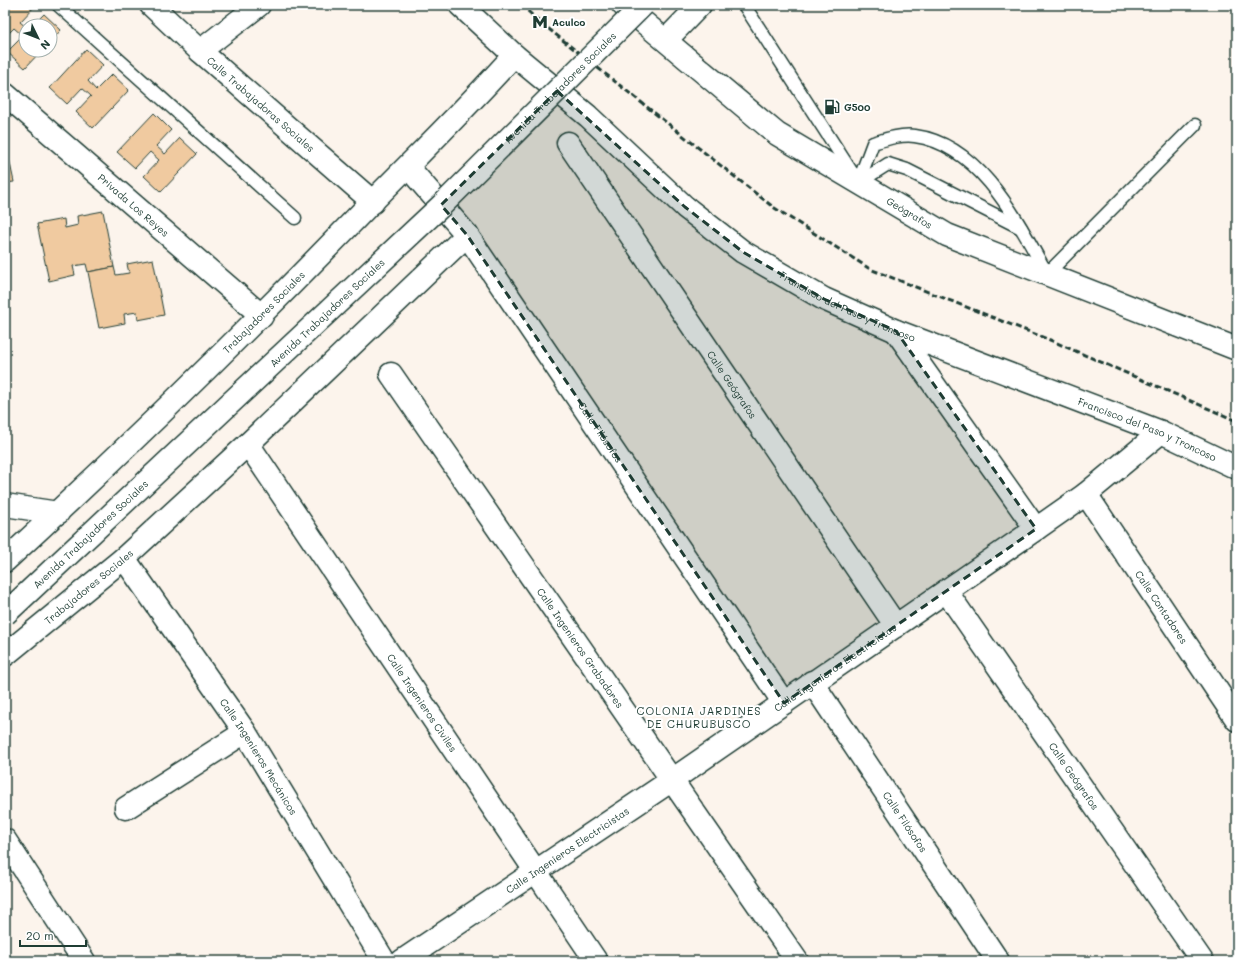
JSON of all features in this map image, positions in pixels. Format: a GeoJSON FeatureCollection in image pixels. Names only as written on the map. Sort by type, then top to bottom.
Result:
{"type":"FeatureCollection","features":[{"type":"Feature","properties":{"kind":"street","name":"Calle Trabajadoras Sociales"},"geometry":{"type":"LineString","coordinates":[[151,5],[200,52],[373,202]]}},
{"type":"Feature","properties":{"kind":"street"},"geometry":{"type":"LineString","coordinates":[[200,52],[259,5]]}},
{"type":"Feature","properties":{"kind":"street"},"geometry":{"type":"LineString","coordinates":[[460,5],[514,54]]}},
{"type":"Feature","properties":{"kind":"street","name":"Geógrafos"},"geometry":{"type":"LineString","coordinates":[[623,5],[777,134],[947,235],[1237,349]]}},
{"type":"Feature","properties":{"kind":"street","name":"Avenida Trabajadores Sociales"},"geometry":{"type":"LineString","coordinates":[[5,614],[442,205],[643,5]]}},
{"type":"Feature","properties":{"kind":"street"},"geometry":{"type":"LineString","coordinates":[[666,40],[700,5]]}},
{"type":"Feature","properties":{"kind":"street","name":"Trabajadores Sociales"},"geometry":{"type":"LineString","coordinates":[[5,561],[58,513],[262,316],[408,167],[514,54]]}},
{"type":"Feature","properties":{"kind":"street","name":"Francisco del Paso y Troncoso"},"geometry":{"type":"LineString","coordinates":[[514,54],[588,116],[685,207],[744,252],[824,299],[896,331],[1161,432],[1237,468]]}},
{"type":"Feature","properties":{"kind":"street","name":"Privada Los Reyes"},"geometry":{"type":"LineString","coordinates":[[5,94],[262,316]]}},
{"type":"Feature","properties":{"kind":"street","name":"Calle Geógrafos"},"geometry":{"type":"LineString","coordinates":[[568,143],[896,626]]}},
{"type":"Feature","properties":{"kind":"street","name":"Calle Filósofos"},"geometry":{"type":"LineString","coordinates":[[408,167],[467,235],[784,703]]}},
{"type":"Feature","properties":{"kind":"street","name":"Trabajadores Sociales"},"geometry":{"type":"LineString","coordinates":[[5,655],[124,558],[248,444],[467,235]]}},
{"type":"Feature","properties":{"kind":"street"},"geometry":{"type":"LineString","coordinates":[[896,331],[1036,530]]}},
{"type":"Feature","properties":{"kind":"street","name":"Calle Ingenieros Grabadores"},"geometry":{"type":"LineString","coordinates":[[391,374],[797,961]]}},
{"type":"Feature","properties":{"kind":"street","name":"Calle Ingenieros Electricistas"},"geometry":{"type":"LineString","coordinates":[[402,961],[672,780],[812,682],[1036,530],[1086,494],[1161,432]]}},
{"type":"Feature","properties":{"kind":"street","name":"Calle Ingenieros Civiles"},"geometry":{"type":"LineString","coordinates":[[248,444],[535,873],[596,961]]}},
{"type":"Feature","properties":{"kind":"street","name":"Calle Contadores"},"geometry":{"type":"LineString","coordinates":[[1086,494],[1237,720]]}},
{"type":"Feature","properties":{"kind":"street"},"geometry":{"type":"LineString","coordinates":[[5,505],[58,513]]}},
{"type":"Feature","properties":{"kind":"street","name":"Calle Ingenieros Mecánicos"},"geometry":{"type":"LineString","coordinates":[[124,558],[245,732],[384,961]]}},
{"type":"Feature","properties":{"kind":"street","name":"Calle Geógrafos"},"geometry":{"type":"LineString","coordinates":[[946,591],[1202,961]]}},
{"type":"Feature","properties":{"kind":"street","name":"Calle Filósofos"},"geometry":{"type":"LineString","coordinates":[[812,682],[998,961]]}},
{"type":"Feature","properties":{"kind":"street"},"geometry":{"type":"LineString","coordinates":[[126,808],[245,732]]}},
{"type":"Feature","properties":{"kind":"street"},"geometry":{"type":"LineString","coordinates":[[5,840],[84,961]]}},
{"type":"Feature","properties":{"kind":"lane"},"geometry":{"type":"LineString","coordinates":[[58,5],[295,218]]}},
{"type":"Feature","properties":{"kind":"lane"},"geometry":{"type":"LineString","coordinates":[[744,5],[858,183]]}},
{"type":"Feature","properties":{"kind":"lane"},"geometry":{"type":"LineString","coordinates":[[858,183],[873,143],[896,136],[914,136],[940,143],[974,165],[1001,196],[1022,229],[1047,274],[1195,125]]}},
{"type":"Feature","properties":{"kind":"lane"},"geometry":{"type":"LineString","coordinates":[[858,183],[888,164],[907,170],[1022,229]]}},
{"type":"Feature","properties":{"kind":"highlighted area"},"geometry":{"type":"Polygon","coordinates":[[[557,91],[685,207],[743,252],[824,299],[896,331],[1036,529],[784,703],[467,235],[441,205],[557,91]]]}},
{"type":"Feature","properties":{"kind":"building"},"geometry":{"type":"Polygon","coordinates":[[[5,5],[35,6],[24,18],[18,18],[18,32],[14,28],[5,37],[5,5]]]}},
{"type":"Feature","properties":{"kind":"building"},"geometry":{"type":"Polygon","coordinates":[[[44,14],[48,18],[40,18],[44,14]]]}},
{"type":"Feature","properties":{"kind":"building"},"geometry":{"type":"Polygon","coordinates":[[[18,41],[18,58],[34,58],[25,68],[7,52],[18,41]]]}},
{"type":"Feature","properties":{"kind":"building"},"geometry":{"type":"Polygon","coordinates":[[[86,49],[103,65],[88,81],[96,90],[112,74],[129,90],[93,128],[76,112],[91,96],[82,88],[67,104],[50,88],[86,49]]]}},
{"type":"Feature","properties":{"kind":"building"},"geometry":{"type":"Polygon","coordinates":[[[154,113],[171,130],[156,146],[165,154],[180,138],[197,154],[161,192],[144,176],[159,160],[150,152],[135,168],[117,152],[154,113]]]}},
{"type":"Feature","properties":{"kind":"building"},"geometry":{"type":"Polygon","coordinates":[[[5,140],[14,182],[5,183],[5,140]]]}},
{"type":"Feature","properties":{"kind":"building"},"geometry":{"type":"Polygon","coordinates":[[[103,211],[114,267],[88,272],[86,264],[73,266],[75,275],[49,281],[37,224],[64,219],[65,228],[78,225],[77,216],[103,211]]]}},
{"type":"Feature","properties":{"kind":"building"},"geometry":{"type":"Polygon","coordinates":[[[153,259],[164,315],[138,320],[137,312],[124,314],[125,323],[99,328],[88,272],[114,267],[116,275],[129,273],[127,264],[153,259]]]}},
{"type":"Feature","properties":{"kind":"railway"},"geometry":{"type":"LineString","coordinates":[[521,5],[540,22],[773,207],[870,269],[1050,340],[1237,421]]}},
{"type":"Feature","properties":{"kind":"place","name":"Aculco"},"geometry":{"type":"Point","coordinates":[540,22]}},
{"type":"Feature","properties":{"kind":"place","name":"G500"},"geometry":{"type":"Point","coordinates":[832,107]}},
{"type":"Feature","properties":{"kind":"district","name":"COLONIA JARDINES DE CHURUBUSCO"},"geometry":{"type":"Point","coordinates":[699,717]}}]}
